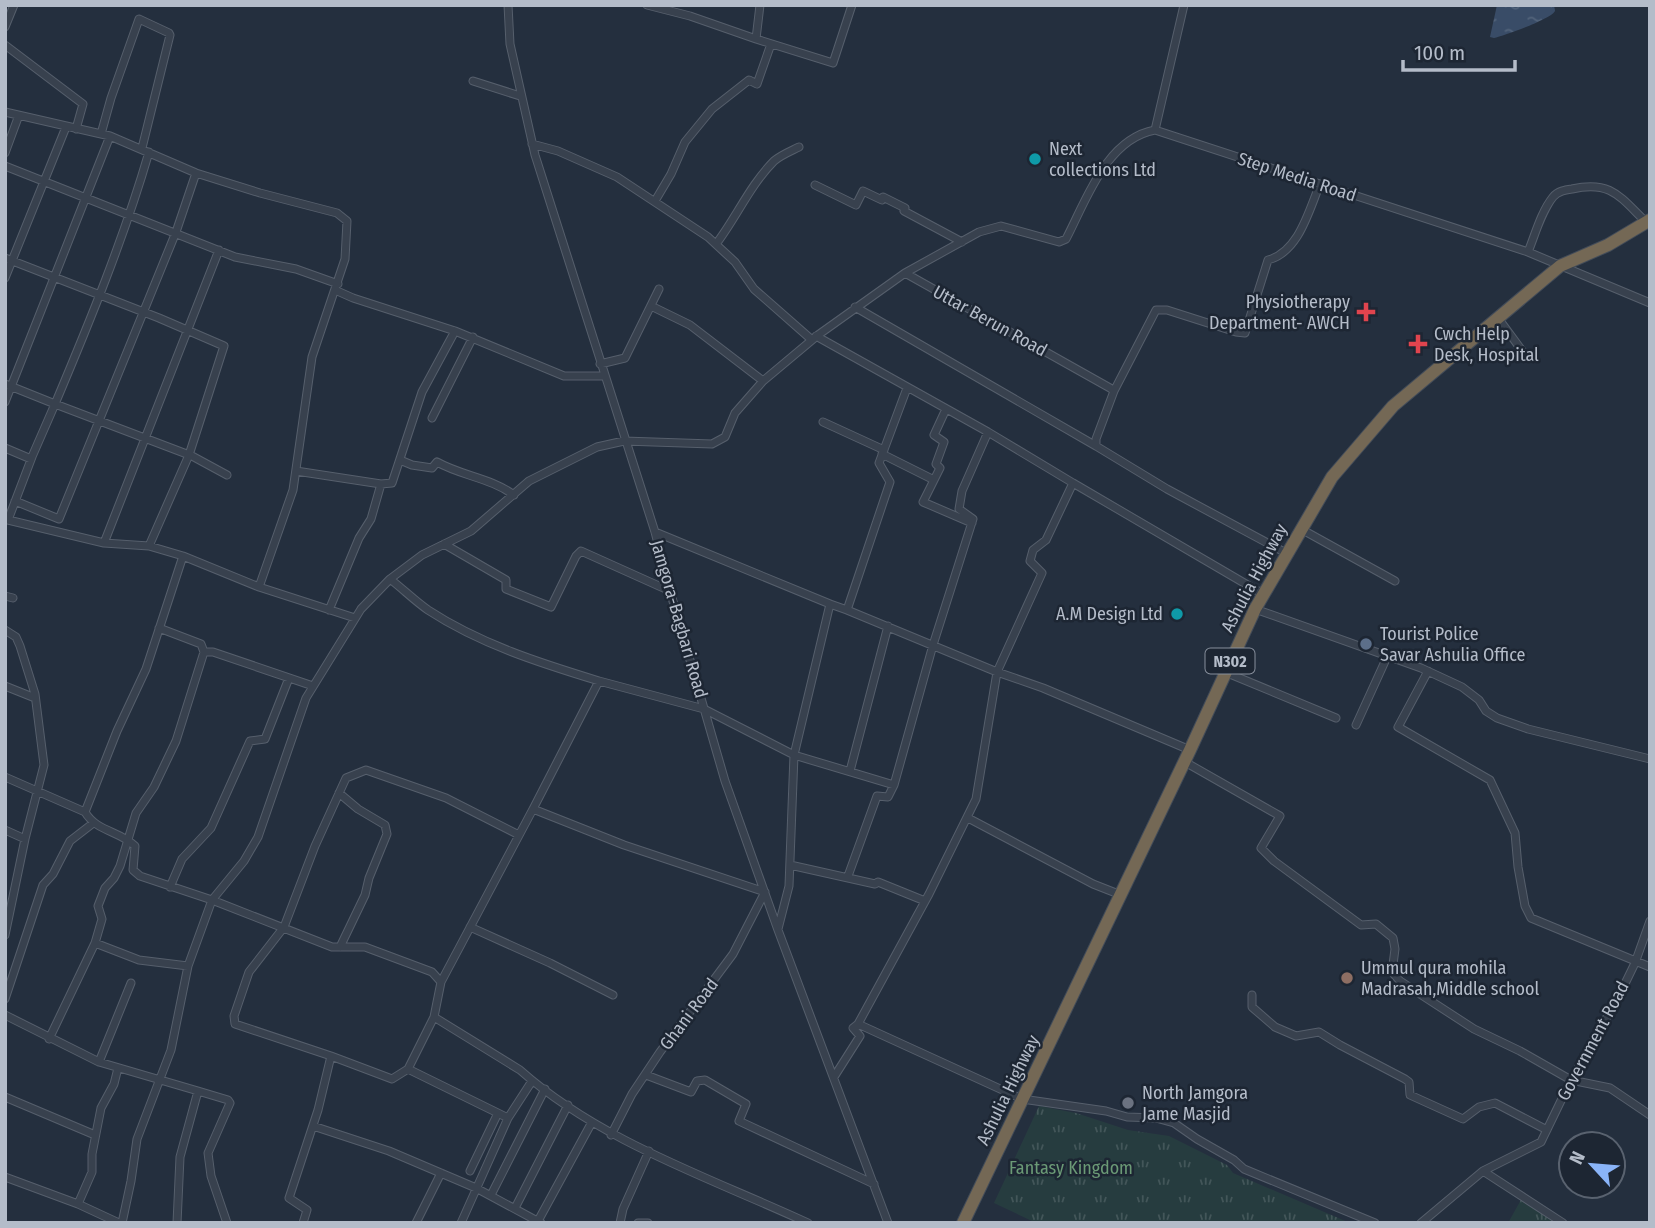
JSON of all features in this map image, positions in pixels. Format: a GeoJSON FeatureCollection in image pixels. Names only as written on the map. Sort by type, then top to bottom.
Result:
{"type":"FeatureCollection","features":[{"type":"Feature","properties":{"kind":"highway","name":"Ashulia Highway"},"geometry":{"type":"LineString","coordinates":[[963,1223],[1255,609],[1332,477],[1393,406],[1560,267],[1608,245],[1648,221]]}},
{"type":"Feature","properties":{"kind":"street"},"geometry":{"type":"LineString","coordinates":[[5,27],[14,5]]}},
{"type":"Feature","properties":{"kind":"street","name":"Jamgora-Bagbari Road"},"geometry":{"type":"LineString","coordinates":[[508,5],[510,44],[532,144],[655,533],[725,780],[888,1223]]}},
{"type":"Feature","properties":{"kind":"street"},"geometry":{"type":"LineString","coordinates":[[647,5],[833,63],[852,5]]}},
{"type":"Feature","properties":{"kind":"street"},"geometry":{"type":"LineString","coordinates":[[756,39],[760,5]]}},
{"type":"Feature","properties":{"kind":"street"},"geometry":{"type":"LineString","coordinates":[[1155,130],[1184,5]]}},
{"type":"Feature","properties":{"kind":"street"},"geometry":{"type":"LineString","coordinates":[[5,402],[8,386],[87,197],[116,85],[139,19],[169,33],[170,36],[131,215],[7,524]]}},
{"type":"Feature","properties":{"kind":"street"},"geometry":{"type":"LineString","coordinates":[[655,201],[685,142],[712,109],[749,80],[757,84],[771,44]]}},
{"type":"Feature","properties":{"kind":"street"},"geometry":{"type":"LineString","coordinates":[[5,45],[83,104],[76,129]]}},
{"type":"Feature","properties":{"kind":"street"},"geometry":{"type":"LineString","coordinates":[[473,81],[520,96]]}},
{"type":"Feature","properties":{"kind":"street"},"geometry":{"type":"LineString","coordinates":[[5,112],[105,135],[196,173],[337,213],[345,218],[345,259],[312,357],[289,508],[259,587]]}},
{"type":"Feature","properties":{"kind":"street"},"geometry":{"type":"LineString","coordinates":[[5,153],[19,115]]}},
{"type":"Feature","properties":{"kind":"street"},"geometry":{"type":"LineString","coordinates":[[5,278],[8,260],[66,127]]}},
{"type":"Feature","properties":{"kind":"street","name":"Step Media Road"},"geometry":{"type":"LineString","coordinates":[[1155,130],[1528,252],[1650,303]]}},
{"type":"Feature","properties":{"kind":"street","name":"Uttar Berun Road"},"geometry":{"type":"LineString","coordinates":[[905,273],[978,232],[1001,226],[1059,242],[1066,239],[1110,158],[1140,133],[1155,130]]}},
{"type":"Feature","properties":{"kind":"street"},"geometry":{"type":"LineString","coordinates":[[532,144],[558,151],[617,177],[655,201],[716,244],[735,262],[754,289],[814,338],[988,432],[1264,594]]}},
{"type":"Feature","properties":{"kind":"street"},"geometry":{"type":"LineString","coordinates":[[716,244],[766,170],[776,159],[799,147]]}},
{"type":"Feature","properties":{"kind":"street"},"geometry":{"type":"LineString","coordinates":[[5,166],[235,257],[296,270],[337,287],[353,298],[473,337],[564,376],[604,376]]}},
{"type":"Feature","properties":{"kind":"street"},"geometry":{"type":"LineString","coordinates":[[15,502],[59,519],[176,232],[196,173]]}},
{"type":"Feature","properties":{"kind":"street"},"geometry":{"type":"LineString","coordinates":[[1096,446],[1096,439],[1114,391],[1156,310],[1167,310],[1236,332],[1245,332],[1268,260],[1280,257],[1298,234],[1320,184]]}},
{"type":"Feature","properties":{"kind":"street"},"geometry":{"type":"LineString","coordinates":[[815,185],[856,205],[863,191],[882,200],[883,197],[962,242]]}},
{"type":"Feature","properties":{"kind":"street"},"geometry":{"type":"LineString","coordinates":[[1528,252],[1548,204],[1559,192],[1592,185],[1603,187],[1615,193],[1648,221]]}},
{"type":"Feature","properties":{"kind":"street"},"geometry":{"type":"LineString","coordinates":[[104,543],[219,250]]}},
{"type":"Feature","properties":{"kind":"street"},"geometry":{"type":"LineString","coordinates":[[8,260],[187,329],[224,346],[189,455],[149,546]]}},
{"type":"Feature","properties":{"kind":"street"},"geometry":{"type":"LineString","coordinates":[[5,1177],[120,1223],[131,1181],[137,1139],[171,1050],[188,966],[212,900],[244,861],[258,837],[278,785],[291,737],[313,686],[355,618],[390,579],[422,555],[471,531],[529,481],[597,447],[624,441],[712,444],[724,437],[734,413],[763,381],[814,338],[905,273]]}},
{"type":"Feature","properties":{"kind":"street","name":"Uttar Berun Road"},"geometry":{"type":"LineString","coordinates":[[905,273],[1114,391]]}},
{"type":"Feature","properties":{"kind":"street"},"geometry":{"type":"LineString","coordinates":[[600,364],[625,358],[659,289]]}},
{"type":"Feature","properties":{"kind":"street"},"geometry":{"type":"LineString","coordinates":[[651,306],[690,326],[763,381]]}},
{"type":"Feature","properties":{"kind":"street"},"geometry":{"type":"LineString","coordinates":[[855,307],[1167,489],[1286,553]]}},
{"type":"Feature","properties":{"kind":"street"},"geometry":{"type":"LineString","coordinates":[[1498,318],[1525,356]]}},
{"type":"Feature","properties":{"kind":"street"},"geometry":{"type":"LineString","coordinates":[[296,471],[381,484],[392,483],[422,392],[455,331]]}},
{"type":"Feature","properties":{"kind":"street"},"geometry":{"type":"LineString","coordinates":[[432,418],[473,337]]}},
{"type":"Feature","properties":{"kind":"street"},"geometry":{"type":"LineString","coordinates":[[8,386],[146,437],[227,475]]}},
{"type":"Feature","properties":{"kind":"street"},"geometry":{"type":"LineString","coordinates":[[847,610],[890,482],[879,463],[907,387]]}},
{"type":"Feature","properties":{"kind":"street"},"geometry":{"type":"LineString","coordinates":[[946,409],[934,435],[944,442],[936,464],[940,468],[923,502],[972,523]]}},
{"type":"Feature","properties":{"kind":"street"},"geometry":{"type":"LineString","coordinates":[[823,422],[934,480]]}},
{"type":"Feature","properties":{"kind":"street"},"geometry":{"type":"LineString","coordinates":[[848,876],[877,796],[888,797],[894,785],[933,645],[973,519],[960,509],[962,491],[988,432]]}},
{"type":"Feature","properties":{"kind":"street"},"geometry":{"type":"LineString","coordinates":[[5,448],[32,457]]}},
{"type":"Feature","properties":{"kind":"street"},"geometry":{"type":"LineString","coordinates":[[400,460],[432,468],[437,462],[454,472],[498,484],[514,495]]}},
{"type":"Feature","properties":{"kind":"street"},"geometry":{"type":"LineString","coordinates":[[834,1077],[860,1035],[853,1028],[858,1024],[968,818],[979,787],[997,673],[1042,573],[1030,561],[1033,550],[1046,540],[1073,483]]}},
{"type":"Feature","properties":{"kind":"street"},"geometry":{"type":"LineString","coordinates":[[329,610],[359,538],[371,519],[381,484]]}},
{"type":"Feature","properties":{"kind":"street"},"geometry":{"type":"LineString","coordinates":[[7,524],[104,543],[149,546],[183,556],[259,587],[355,618]]}},
{"type":"Feature","properties":{"kind":"street"},"geometry":{"type":"LineString","coordinates":[[7,524],[52,530]]}},
{"type":"Feature","properties":{"kind":"street"},"geometry":{"type":"LineString","coordinates":[[1301,528],[1395,581]]}},
{"type":"Feature","properties":{"kind":"street"},"geometry":{"type":"LineString","coordinates":[[655,533],[888,626],[997,673],[1043,688],[1187,756],[1280,816],[1261,848],[1274,861],[1361,925],[1376,924],[1393,938],[1395,949],[1392,972],[1400,981],[1474,1029],[1571,1080],[1610,1088],[1650,1115]]}},
{"type":"Feature","properties":{"kind":"street"},"geometry":{"type":"LineString","coordinates":[[444,544],[506,580],[506,589],[551,607],[581,551],[670,591]]}},
{"type":"Feature","properties":{"kind":"street"},"geometry":{"type":"LineString","coordinates":[[85,812],[117,731],[146,669],[183,556]]}},
{"type":"Feature","properties":{"kind":"street"},"geometry":{"type":"LineString","coordinates":[[390,579],[428,609],[471,634],[538,662],[704,709],[794,755],[894,785]]}},
{"type":"Feature","properties":{"kind":"street"},"geometry":{"type":"LineString","coordinates":[[778,930],[789,886],[794,755],[830,604]]}},
{"type":"Feature","properties":{"kind":"street"},"geometry":{"type":"LineString","coordinates":[[1255,609],[1428,671],[1462,687],[1497,718],[1528,729],[1650,759]]}},
{"type":"Feature","properties":{"kind":"street"},"geometry":{"type":"LineString","coordinates":[[850,771],[888,626]]}},
{"type":"Feature","properties":{"kind":"street"},"geometry":{"type":"LineString","coordinates":[[49,1039],[95,943],[102,919],[98,906],[105,888],[120,866],[136,813],[154,787],[176,741],[204,652],[201,644],[159,628]]}},
{"type":"Feature","properties":{"kind":"street"},"geometry":{"type":"LineString","coordinates":[[5,630],[16,637],[36,698],[44,765],[8,904],[5,935]]}},
{"type":"Feature","properties":{"kind":"street"},"geometry":{"type":"LineString","coordinates":[[204,652],[213,652],[313,686]]}},
{"type":"Feature","properties":{"kind":"street"},"geometry":{"type":"LineString","coordinates":[[1356,726],[1387,657]]}},
{"type":"Feature","properties":{"kind":"street"},"geometry":{"type":"LineString","coordinates":[[1428,671],[1398,727],[1490,780],[1515,833],[1525,906],[1531,918],[1650,967]]}},
{"type":"Feature","properties":{"kind":"street"},"geometry":{"type":"LineString","coordinates":[[1225,672],[1336,718]]}},
{"type":"Feature","properties":{"kind":"street"},"geometry":{"type":"LineString","coordinates":[[170,887],[182,859],[211,828],[250,741],[265,739],[289,678]]}},
{"type":"Feature","properties":{"kind":"street"},"geometry":{"type":"LineString","coordinates":[[519,835],[446,798],[366,770],[346,778],[315,846],[284,927],[248,972],[234,1016],[235,1024],[392,1079],[408,1069],[434,1017],[441,982],[533,809],[599,681]]}},
{"type":"Feature","properties":{"kind":"street"},"geometry":{"type":"LineString","coordinates":[[5,686],[36,698]]}},
{"type":"Feature","properties":{"kind":"street"},"geometry":{"type":"LineString","coordinates":[[5,777],[85,812],[92,824],[127,838],[135,846],[133,870],[140,877],[212,900],[332,947],[365,947],[432,972],[441,982]]}},
{"type":"Feature","properties":{"kind":"street"},"geometry":{"type":"LineString","coordinates":[[339,793],[358,809],[386,824],[387,834],[365,895],[341,947]]}},
{"type":"Feature","properties":{"kind":"street"},"geometry":{"type":"LineString","coordinates":[[533,809],[624,845],[765,892]]}},
{"type":"Feature","properties":{"kind":"street"},"geometry":{"type":"LineString","coordinates":[[968,818],[1093,884],[1121,895]]}},
{"type":"Feature","properties":{"kind":"street"},"geometry":{"type":"LineString","coordinates":[[5,999],[43,885],[53,874],[70,841],[92,824]]}},
{"type":"Feature","properties":{"kind":"street"},"geometry":{"type":"LineString","coordinates":[[5,831],[25,839]]}},
{"type":"Feature","properties":{"kind":"street"},"geometry":{"type":"LineString","coordinates":[[790,865],[875,884],[878,882],[925,901]]}},
{"type":"Feature","properties":{"kind":"street","name":"Ghani Road"},"geometry":{"type":"LineString","coordinates":[[611,1135],[632,1094],[660,1052],[733,954],[765,892]]}},
{"type":"Feature","properties":{"kind":"street","name":"Government Road"},"geometry":{"type":"LineString","coordinates":[[1421,1223],[1483,1171],[1541,1142],[1571,1080],[1636,962],[1650,921]]}},
{"type":"Feature","properties":{"kind":"street"},"geometry":{"type":"LineString","coordinates":[[470,927],[613,995]]}},
{"type":"Feature","properties":{"kind":"street"},"geometry":{"type":"LineString","coordinates":[[95,943],[139,960],[188,966]]}},
{"type":"Feature","properties":{"kind":"street"},"geometry":{"type":"LineString","coordinates":[[99,1062],[131,983]]}},
{"type":"Feature","properties":{"kind":"street"},"geometry":{"type":"LineString","coordinates":[[1252,995],[1252,1007],[1275,1027],[1296,1036],[1320,1032],[1405,1079],[1409,1082],[1410,1095],[1426,1104],[1463,1119],[1479,1107],[1495,1103],[1547,1130]]}},
{"type":"Feature","properties":{"kind":"street"},"geometry":{"type":"LineString","coordinates":[[5,1015],[99,1062],[228,1100],[230,1102],[208,1153],[211,1176],[227,1223]]}},
{"type":"Feature","properties":{"kind":"street"},"geometry":{"type":"LineString","coordinates":[[434,1017],[520,1070],[611,1135],[808,1223]]}},
{"type":"Feature","properties":{"kind":"street"},"geometry":{"type":"LineString","coordinates":[[858,1024],[1023,1099],[1106,1111],[1127,1117],[1156,1118],[1174,1123],[1244,1169],[1376,1223]]}},
{"type":"Feature","properties":{"kind":"street"},"geometry":{"type":"LineString","coordinates":[[303,1223],[307,1210],[289,1198],[313,1126],[331,1056]]}},
{"type":"Feature","properties":{"kind":"street"},"geometry":{"type":"LineString","coordinates":[[78,1204],[92,1172],[95,1135],[101,1108],[114,1084],[118,1068]]}},
{"type":"Feature","properties":{"kind":"street"},"geometry":{"type":"LineString","coordinates":[[408,1069],[508,1118]]}},
{"type":"Feature","properties":{"kind":"street"},"geometry":{"type":"LineString","coordinates":[[646,1074],[691,1093],[697,1081],[705,1080],[746,1104],[739,1121],[874,1184]]}},
{"type":"Feature","properties":{"kind":"street"},"geometry":{"type":"LineString","coordinates":[[461,1223],[508,1118],[532,1081]]}},
{"type":"Feature","properties":{"kind":"street"},"geometry":{"type":"LineString","coordinates":[[491,1195],[545,1089]]}},
{"type":"Feature","properties":{"kind":"street"},"geometry":{"type":"LineString","coordinates":[[177,1223],[180,1157],[198,1091]]}},
{"type":"Feature","properties":{"kind":"street"},"geometry":{"type":"LineString","coordinates":[[5,1097],[95,1135]]}},
{"type":"Feature","properties":{"kind":"street"},"geometry":{"type":"LineString","coordinates":[[515,1208],[568,1105]]}},
{"type":"Feature","properties":{"kind":"street"},"geometry":{"type":"LineString","coordinates":[[470,1171],[498,1113]]}},
{"type":"Feature","properties":{"kind":"street"},"geometry":{"type":"LineString","coordinates":[[313,1126],[389,1151],[491,1195],[540,1222],[592,1122]]}},
{"type":"Feature","properties":{"kind":"street"},"geometry":{"type":"LineString","coordinates":[[620,1223],[623,1209],[649,1152]]}},
{"type":"Feature","properties":{"kind":"street"},"geometry":{"type":"LineString","coordinates":[[1483,1171],[1563,1223]]}},
{"type":"Feature","properties":{"kind":"street"},"geometry":{"type":"LineString","coordinates":[[416,1223],[441,1173]]}},
{"type":"Feature","properties":{"kind":"street"},"geometry":{"type":"LineString","coordinates":[[638,1223],[648,1223]]}},
{"type":"Feature","properties":{"kind":"green space","name":"Fantasy Kingdom"},"geometry":{"type":"Polygon","coordinates":[[[1039,1106],[1076,1113],[1128,1130],[1169,1136],[1227,1165],[1233,1173],[1350,1223],[1032,1223],[994,1203],[1039,1106]]]}},
{"type":"Feature","properties":{"kind":"green space"},"geometry":{"type":"Polygon","coordinates":[[[1522,1198],[1559,1223],[1508,1223],[1522,1198]]]}},
{"type":"Feature","properties":{"kind":"water"},"geometry":{"type":"Polygon","coordinates":[[[1497,5],[1554,5],[1555,11],[1537,23],[1494,38],[1490,37],[1497,5]]]}},
{"type":"Feature","properties":{"kind":"place","name":"Next collections Ltd"},"geometry":{"type":"Point","coordinates":[1035,159]}},
{"type":"Feature","properties":{"kind":"place","name":"Physiotherapy Department- AWCH"},"geometry":{"type":"Point","coordinates":[1366,312]}},
{"type":"Feature","properties":{"kind":"place","name":"Cwch Help Desk, Hospital"},"geometry":{"type":"Point","coordinates":[1418,344]}},
{"type":"Feature","properties":{"kind":"place","name":"A.M Design Ltd"},"geometry":{"type":"Point","coordinates":[1177,614]}},
{"type":"Feature","properties":{"kind":"place","name":"Tourist Police Savar Ashulia Office"},"geometry":{"type":"Point","coordinates":[1366,644]}},
{"type":"Feature","properties":{"kind":"place","name":"Ummul qura mohila Madrasah,Middle school"},"geometry":{"type":"Point","coordinates":[1347,978]}},
{"type":"Feature","properties":{"kind":"place","name":"North Jamgora Jame Masjid"},"geometry":{"type":"Point","coordinates":[1128,1103]}}]}
